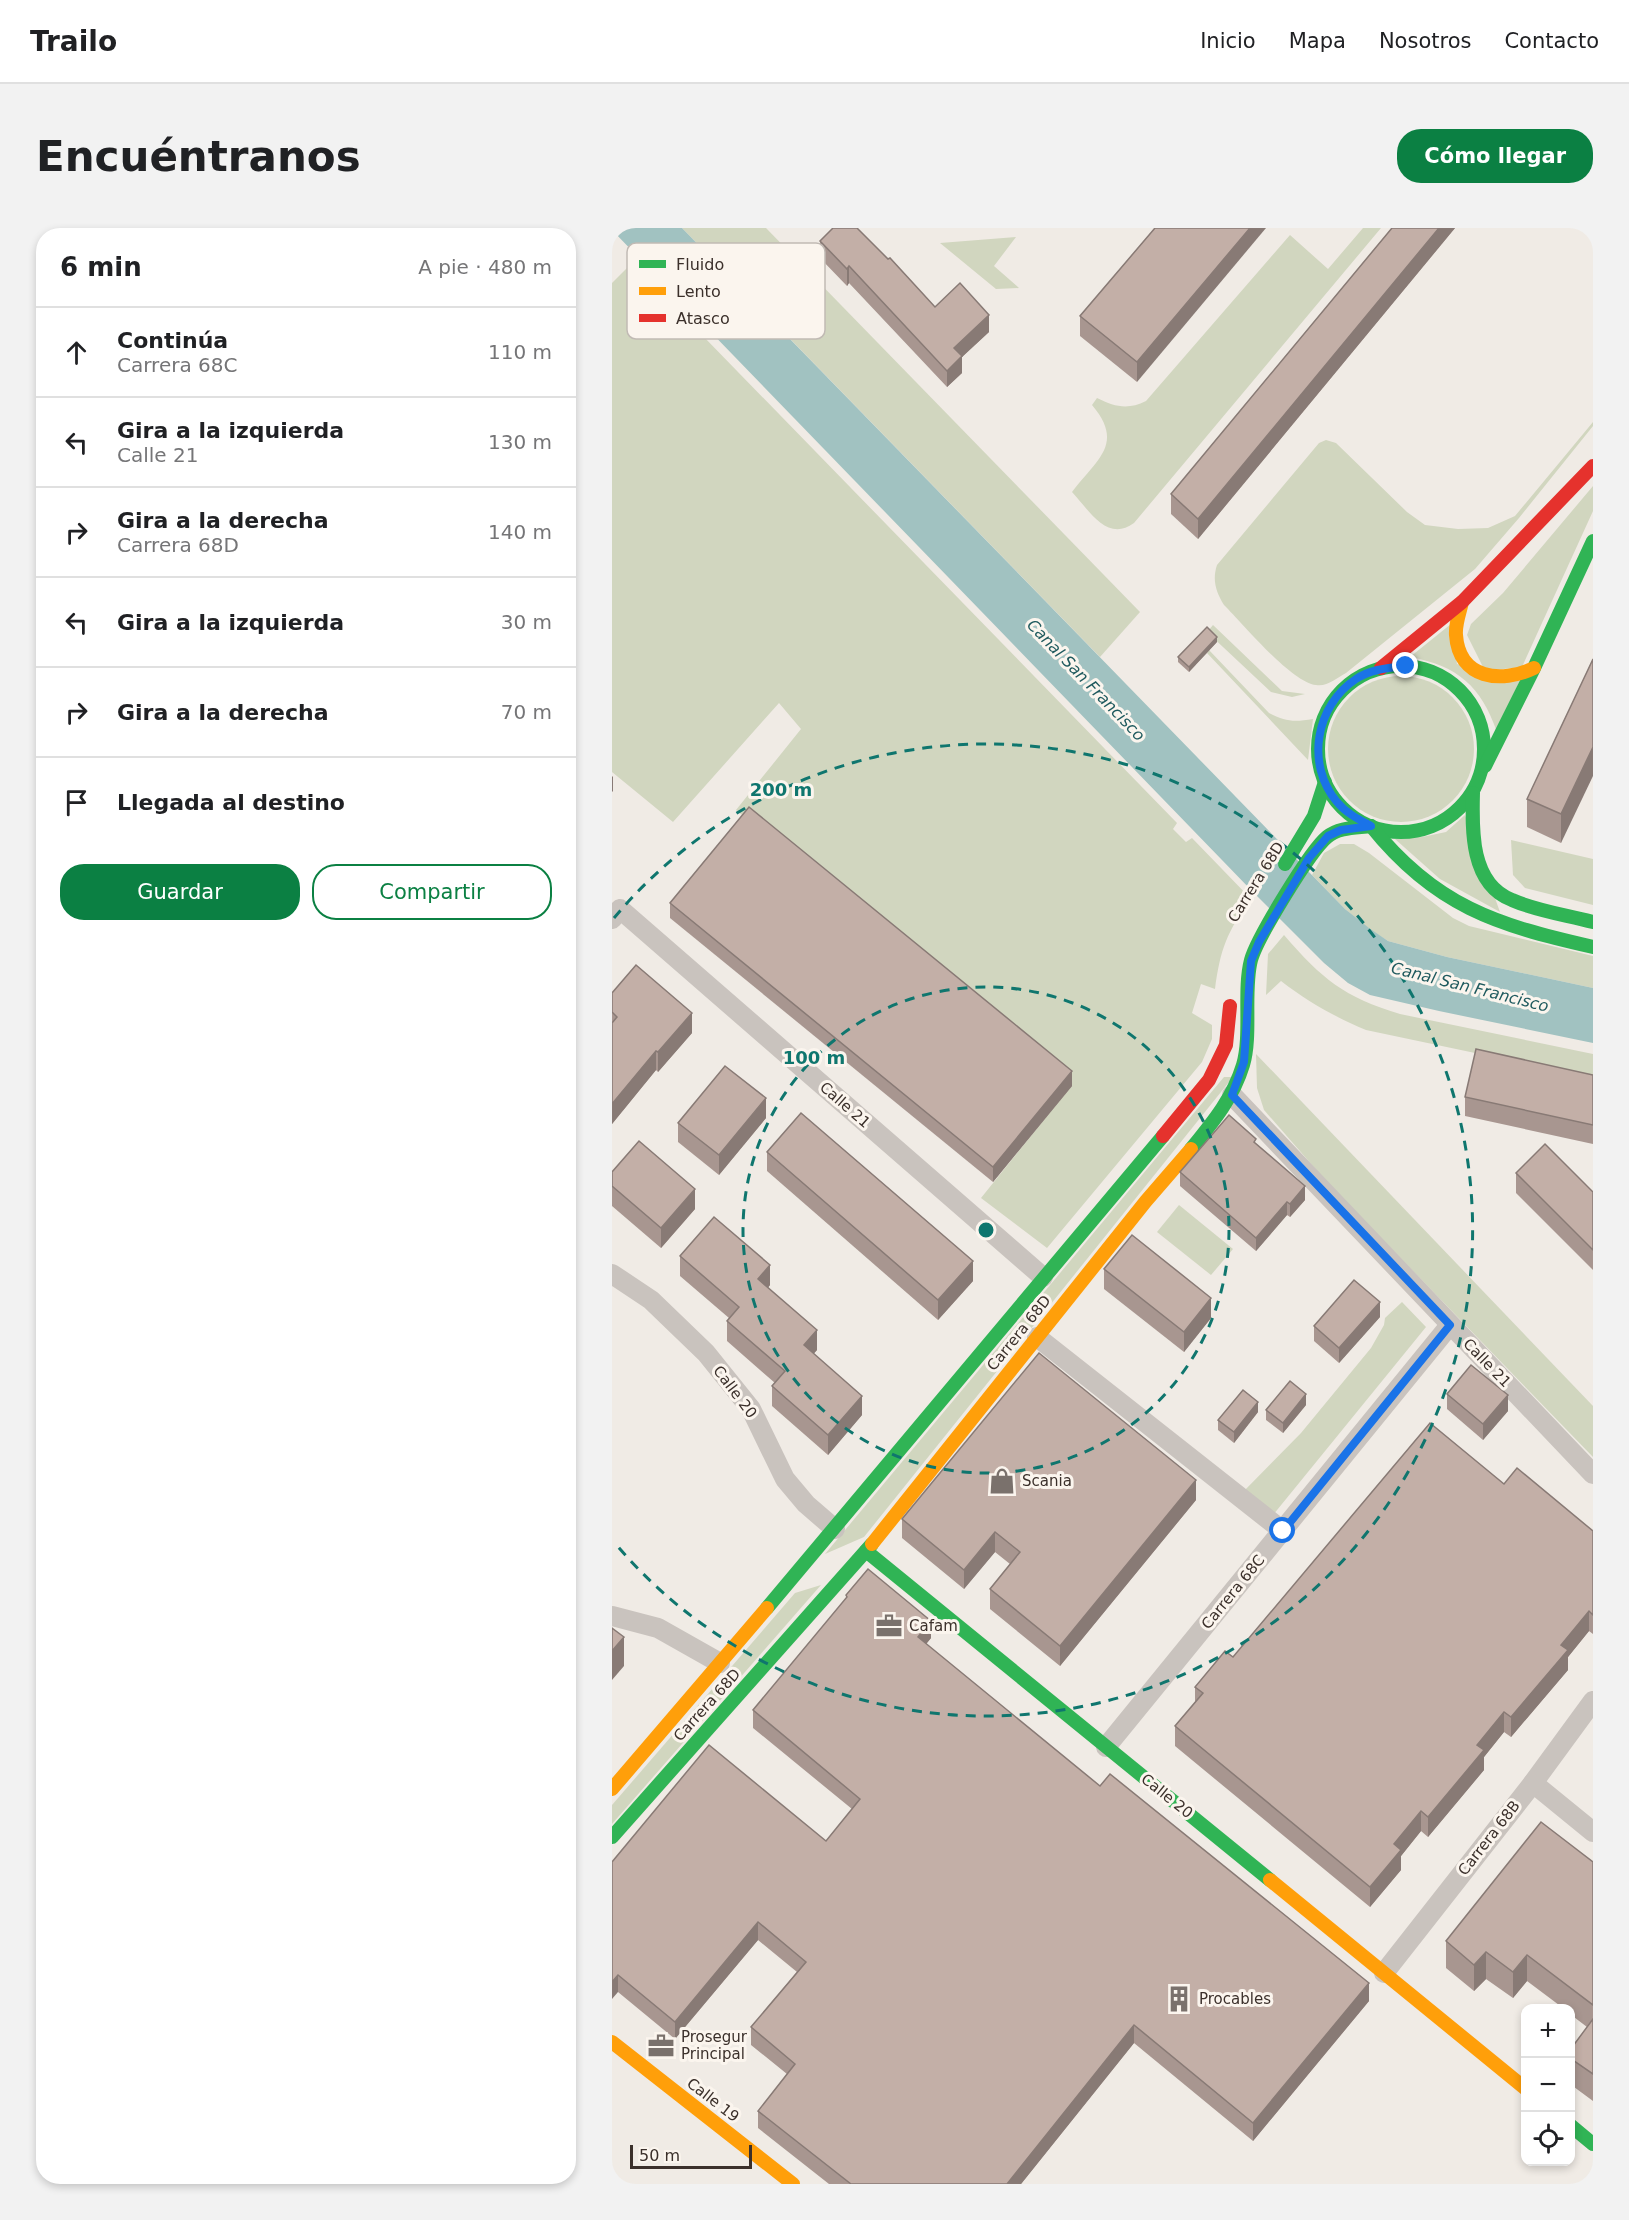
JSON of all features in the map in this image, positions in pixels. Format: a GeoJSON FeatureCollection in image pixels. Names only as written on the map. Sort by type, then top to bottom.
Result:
{"type":"FeatureCollection","features":[{"type":"Feature","properties":{"kind":"main road"},"geometry":{"type":"LineString","coordinates":[[1593,466],[1462,602],[1381,668],[1357,679],[1337,696],[1325,716],[1318,748],[1319,764],[1325,782],[1336,801],[1352,816],[1371,826],[1400,832],[1422,830],[1442,822],[1460,809],[1473,793],[1593,541]]}},
{"type":"Feature","properties":{"kind":"main road"},"geometry":{"type":"LineString","coordinates":[[1462,602],[1456,632],[1458,647],[1466,661],[1477,671],[1491,678],[1506,679],[1521,676],[1534,668]]}},
{"type":"Feature","properties":{"kind":"main road"},"geometry":{"type":"LineString","coordinates":[[1381,668],[1406,666],[1430,671],[1451,682],[1469,700],[1480,722],[1485,747],[1483,770]]}},
{"type":"Feature","properties":{"kind":"main road","name":"Carrera 68D"},"geometry":{"type":"LineString","coordinates":[[1278,876],[1314,816],[1325,782]]}},
{"type":"Feature","properties":{"kind":"main road"},"geometry":{"type":"LineString","coordinates":[[1473,793],[1475,853],[1487,879],[1498,893],[1528,906],[1593,922]]}},
{"type":"Feature","properties":{"kind":"main road"},"geometry":{"type":"LineString","coordinates":[[1371,826],[1393,854],[1411,871],[1461,905],[1523,930],[1593,947]]}},
{"type":"Feature","properties":{"kind":"main road","name":"Carrera 68D"},"geometry":{"type":"LineString","coordinates":[[612,1836],[866,1551],[1146,1201],[1217,1118],[1232,1095],[1244,1062],[1251,961],[1269,923],[1309,858],[1323,840],[1334,832],[1371,826]]}},
{"type":"Feature","properties":{"kind":"main road","name":"Carrera 68D"},"geometry":{"type":"LineString","coordinates":[[612,1789],[835,1529],[1209,1080],[1226,1045],[1231,996]]}},
{"type":"Feature","properties":{"kind":"main road"},"geometry":{"type":"LineString","coordinates":[[839,1561],[866,1551]]}},
{"type":"Feature","properties":{"kind":"main road","name":"Calle 20"},"geometry":{"type":"LineString","coordinates":[[866,1551],[1521,2085]]}},
{"type":"Feature","properties":{"kind":"main road"},"geometry":{"type":"LineString","coordinates":[[795,1576],[820,1568]]}},
{"type":"Feature","properties":{"kind":"main road","name":"Calle 19"},"geometry":{"type":"LineString","coordinates":[[612,2042],[793,2184]]}},
{"type":"Feature","properties":{"kind":"main road"},"geometry":{"type":"LineString","coordinates":[[1575,2130],[1593,2144]]}},
{"type":"Feature","properties":{"kind":"street","name":"Calle 21"},"geometry":{"type":"LineString","coordinates":[[616,914],[1043,1277]]}},
{"type":"Feature","properties":{"kind":"street","name":"Calle 21"},"geometry":{"type":"LineString","coordinates":[[1232,1095],[1593,1474]]}},
{"type":"Feature","properties":{"kind":"street","name":"Calle 20"},"geometry":{"type":"LineString","coordinates":[[612,1274],[651,1300],[706,1353],[751,1409],[786,1479],[806,1504],[835,1529]]}},
{"type":"Feature","properties":{"kind":"street","name":"Carrera 68C"},"geometry":{"type":"LineString","coordinates":[[1106,1747],[1450,1325]]}},
{"type":"Feature","properties":{"kind":"street"},"geometry":{"type":"LineString","coordinates":[[1037,1337],[1283,1531]]}},
{"type":"Feature","properties":{"kind":"street"},"geometry":{"type":"LineString","coordinates":[[612,1616],[658,1628],[720,1663]]}},
{"type":"Feature","properties":{"kind":"street","name":"Carrera 68B"},"geometry":{"type":"LineString","coordinates":[[1384,1973],[1533,1783],[1593,1701]]}},
{"type":"Feature","properties":{"kind":"street"},"geometry":{"type":"LineString","coordinates":[[1533,1783],[1593,1832]]}},
{"type":"Feature","properties":{"kind":"green space"},"geometry":{"type":"Polygon","coordinates":[[[682,228],[766,228],[781,243],[697,243],[682,228]]]}},
{"type":"Feature","properties":{"kind":"green space"},"geometry":{"type":"Polygon","coordinates":[[[1363,228],[1381,228],[1134,523],[1115,529],[1099,522],[1072,492],[1098,460],[1107,441],[1102,419],[1092,405],[1097,398],[1121,406],[1133,406],[1146,401],[1290,235],[1328,269],[1363,228]]]}},
{"type":"Feature","properties":{"kind":"green space"},"geometry":{"type":"Polygon","coordinates":[[[1016,237],[994,266],[1019,288],[996,289],[940,243],[1016,237]]]}},
{"type":"Feature","properties":{"kind":"green space"},"geometry":{"type":"Polygon","coordinates":[[[627,268],[627,339],[706,339],[1177,823],[1173,829],[1186,842],[1192,838],[1252,900],[1236,921],[1226,941],[1219,963],[1215,989],[1201,984],[1192,1013],[1212,1025],[1212,1039],[1202,1062],[1047,1248],[981,1198],[1071,1086],[736,810],[801,729],[779,703],[673,822],[612,772],[612,283],[627,268]]]}},
{"type":"Feature","properties":{"kind":"green space"},"geometry":{"type":"Polygon","coordinates":[[[825,289],[1140,612],[1100,657],[790,339],[825,339],[825,289]]]}},
{"type":"Feature","properties":{"kind":"green space"},"geometry":{"type":"Polygon","coordinates":[[[1593,422],[1593,426],[1475,569],[1346,673],[1328,683],[1316,685],[1294,674],[1255,638],[1224,605],[1219,595],[1215,581],[1217,565],[1319,443],[1326,440],[1336,443],[1407,512],[1425,525],[1458,529],[1488,528],[1515,516],[1593,422]]]}},
{"type":"Feature","properties":{"kind":"green space"},"geometry":{"type":"Polygon","coordinates":[[[1593,486],[1593,511],[1522,667],[1485,671],[1467,635],[1471,624],[1503,593],[1593,486]]]}},
{"type":"Feature","properties":{"kind":"green space"},"geometry":{"type":"Polygon","coordinates":[[[1451,624],[1457,664],[1520,680],[1497,732],[1483,702],[1466,681],[1442,666],[1410,657],[1451,624]]]}},
{"type":"Feature","properties":{"kind":"green space"},"geometry":{"type":"Polygon","coordinates":[[[1213,625],[1282,691],[1305,694],[1292,697],[1271,692],[1207,632],[1213,625]]]}},
{"type":"Feature","properties":{"kind":"green space"},"geometry":{"type":"Polygon","coordinates":[[[1209,650],[1269,713],[1290,720],[1313,719],[1308,760],[1207,653],[1209,650]]]}},
{"type":"Feature","properties":{"kind":"green space"},"geometry":{"type":"Polygon","coordinates":[[[1401,676],[1429,681],[1453,697],[1469,721],[1474,749],[1469,777],[1453,801],[1429,817],[1401,822],[1373,817],[1349,801],[1333,777],[1328,749],[1333,721],[1349,697],[1373,681],[1401,676]]]}},
{"type":"Feature","properties":{"kind":"green space"},"geometry":{"type":"Polygon","coordinates":[[[1465,815],[1500,912],[1440,879],[1395,839],[1446,832],[1465,815]]]}},
{"type":"Feature","properties":{"kind":"green space"},"geometry":{"type":"Polygon","coordinates":[[[1511,840],[1593,859],[1593,905],[1525,888],[1513,875],[1511,840]]]}},
{"type":"Feature","properties":{"kind":"green space"},"geometry":{"type":"Polygon","coordinates":[[[1340,844],[1354,844],[1369,853],[1453,918],[1469,926],[1593,956],[1593,988],[1447,957],[1388,941],[1345,909],[1312,875],[1324,853],[1340,844]]]}},
{"type":"Feature","properties":{"kind":"green space"},"geometry":{"type":"Polygon","coordinates":[[[1284,935],[1310,964],[1335,985],[1364,1001],[1400,1014],[1593,1054],[1593,1078],[1366,1030],[1301,996],[1281,981],[1266,995],[1268,954],[1284,935]]]}},
{"type":"Feature","properties":{"kind":"green space"},"geometry":{"type":"Polygon","coordinates":[[[1256,1054],[1593,1406],[1593,1457],[1326,1181],[1264,1110],[1257,1088],[1256,1054]]]}},
{"type":"Feature","properties":{"kind":"green space"},"geometry":{"type":"Polygon","coordinates":[[[1224,1077],[1233,1077],[864,1537],[825,1554],[1224,1077]]]}},
{"type":"Feature","properties":{"kind":"green space"},"geometry":{"type":"Polygon","coordinates":[[[1179,1205],[1233,1249],[1211,1275],[1157,1232],[1179,1205]]]}},
{"type":"Feature","properties":{"kind":"green space"},"geometry":{"type":"Polygon","coordinates":[[[1402,1302],[1426,1327],[1273,1515],[1243,1492],[1301,1433],[1371,1348],[1384,1325],[1385,1318],[1402,1302]]]}},
{"type":"Feature","properties":{"kind":"green space"},"geometry":{"type":"Polygon","coordinates":[[[821,1585],[612,1824],[612,1805],[795,1593],[821,1585]]]}},
{"type":"Feature","properties":{"kind":"water"},"geometry":{"type":"Polygon","coordinates":[[[612,228],[682,228],[697,243],[627,243],[627,245],[612,228]]]}},
{"type":"Feature","properties":{"kind":"water","name":"Canal San Francisco"},"geometry":{"type":"Polygon","coordinates":[[[718,339],[790,339],[1345,909],[1388,941],[1447,957],[1593,988],[1593,1043],[1370,995],[1348,983],[1324,963],[718,339]]]}},
{"type":"Feature","properties":{"kind":"building"},"geometry":{"type":"Polygon","coordinates":[[[833,228],[857,228],[888,259],[890,258],[935,307],[960,283],[989,315],[954,348],[962,356],[947,371],[849,266],[847,269],[825,246],[825,243],[820,241],[833,228]]]}},
{"type":"Feature","properties":{"kind":"building"},"geometry":{"type":"Polygon","coordinates":[[[1155,228],[1250,228],[1137,362],[1080,316],[1155,228]]]}},
{"type":"Feature","properties":{"kind":"building"},"geometry":{"type":"Polygon","coordinates":[[[1392,228],[1439,228],[1198,519],[1171,494],[1392,228]]]}},
{"type":"Feature","properties":{"kind":"building"},"geometry":{"type":"Polygon","coordinates":[[[1207,627],[1217,637],[1189,667],[1178,657],[1207,627]]]}},
{"type":"Feature","properties":{"kind":"building"},"geometry":{"type":"Polygon","coordinates":[[[1593,659],[1593,747],[1561,814],[1527,799],[1593,659]]]}},
{"type":"Feature","properties":{"kind":"building"},"geometry":{"type":"Polygon","coordinates":[[[749,807],[1072,1071],[993,1167],[670,903],[749,807]]]}},
{"type":"Feature","properties":{"kind":"building"},"geometry":{"type":"Polygon","coordinates":[[[636,965],[692,1013],[658,1052],[656,1051],[612,1104],[612,1023],[617,1017],[612,1012],[612,993],[636,965]]]}},
{"type":"Feature","properties":{"kind":"building"},"geometry":{"type":"Polygon","coordinates":[[[1476,1049],[1593,1075],[1593,1125],[1465,1097],[1476,1049]]]}},
{"type":"Feature","properties":{"kind":"building"},"geometry":{"type":"Polygon","coordinates":[[[725,1066],[766,1098],[719,1155],[678,1123],[725,1066]]]}},
{"type":"Feature","properties":{"kind":"building"},"geometry":{"type":"Polygon","coordinates":[[[801,1113],[973,1261],[938,1300],[767,1152],[801,1113]]]}},
{"type":"Feature","properties":{"kind":"building"},"geometry":{"type":"Polygon","coordinates":[[[1229,1115],[1256,1139],[1254,1142],[1305,1186],[1290,1204],[1287,1202],[1256,1238],[1180,1172],[1229,1115]]]}},
{"type":"Feature","properties":{"kind":"building"},"geometry":{"type":"Polygon","coordinates":[[[639,1141],[695,1189],[661,1228],[612,1186],[612,1172],[639,1141]]]}},
{"type":"Feature","properties":{"kind":"building"},"geometry":{"type":"Polygon","coordinates":[[[1545,1144],[1593,1192],[1593,1250],[1516,1173],[1545,1144]]]}},
{"type":"Feature","properties":{"kind":"building"},"geometry":{"type":"Polygon","coordinates":[[[714,1217],[770,1265],[758,1279],[817,1330],[804,1345],[862,1396],[828,1435],[772,1386],[785,1371],[727,1321],[739,1307],[680,1256],[714,1217]]]}},
{"type":"Feature","properties":{"kind":"building"},"geometry":{"type":"Polygon","coordinates":[[[1132,1235],[1211,1298],[1184,1332],[1104,1269],[1132,1235]]]}},
{"type":"Feature","properties":{"kind":"building"},"geometry":{"type":"Polygon","coordinates":[[[1354,1280],[1380,1302],[1339,1348],[1314,1326],[1354,1280]]]}},
{"type":"Feature","properties":{"kind":"building"},"geometry":{"type":"Polygon","coordinates":[[[1039,1353],[1196,1480],[1060,1646],[990,1589],[1020,1552],[995,1532],[964,1570],[902,1519],[1039,1353]]]}},
{"type":"Feature","properties":{"kind":"building"},"geometry":{"type":"Polygon","coordinates":[[[1471,1365],[1508,1395],[1483,1424],[1447,1394],[1471,1365]]]}},
{"type":"Feature","properties":{"kind":"building"},"geometry":{"type":"Polygon","coordinates":[[[1290,1381],[1306,1394],[1283,1423],[1266,1410],[1290,1381]]]}},
{"type":"Feature","properties":{"kind":"building"},"geometry":{"type":"Polygon","coordinates":[[[1243,1390],[1258,1402],[1234,1432],[1218,1420],[1243,1390]]]}},
{"type":"Feature","properties":{"kind":"building"},"geometry":{"type":"Polygon","coordinates":[[[1430,1423],[1504,1484],[1517,1468],[1593,1531],[1593,1615],[1589,1611],[1561,1645],[1568,1650],[1511,1717],[1504,1712],[1477,1745],[1484,1750],[1428,1817],[1421,1811],[1394,1844],[1401,1850],[1370,1887],[1175,1726],[1203,1693],[1195,1687],[1225,1651],[1233,1657],[1430,1423]]]}},
{"type":"Feature","properties":{"kind":"building"},"geometry":{"type":"Polygon","coordinates":[[[868,1569],[931,1621],[918,1637],[1100,1786],[1110,1774],[1369,1983],[1253,2123],[1134,2025],[1007,2184],[851,2184],[758,2111],[795,2064],[751,2027],[806,1962],[758,1922],[675,2022],[618,1975],[612,1982],[612,1862],[709,1745],[826,1841],[860,1799],[753,1710],[868,1569]]]}},
{"type":"Feature","properties":{"kind":"building"},"geometry":{"type":"Polygon","coordinates":[[[612,1628],[624,1637],[612,1651],[612,1628]]]}},
{"type":"Feature","properties":{"kind":"building"},"geometry":{"type":"Polygon","coordinates":[[[1541,1822],[1593,1862],[1593,2005],[1527,1955],[1513,1972],[1486,1952],[1474,1965],[1446,1941],[1541,1822]]]}},
{"type":"Feature","properties":{"kind":"building"},"geometry":{"type":"Polygon","coordinates":[[[1593,2019],[1593,2074],[1575,2061],[1575,2043],[1593,2019]]]}},
{"type":"Feature","properties":{"kind":"traffic: fast"},"geometry":{"type":"LineString","coordinates":[[1485,766],[1593,541]]}},
{"type":"Feature","properties":{"kind":"traffic: fast"},"geometry":{"type":"LineString","coordinates":[[1401,666],[1433,672],[1460,690],[1478,717],[1484,749],[1478,781],[1460,808],[1433,826],[1401,832],[1369,826],[1342,808],[1324,781],[1318,749],[1324,717],[1342,690],[1369,672],[1401,666]]}},
{"type":"Feature","properties":{"kind":"traffic: fast"},"geometry":{"type":"LineString","coordinates":[[1285,864],[1314,816],[1325,782]]}},
{"type":"Feature","properties":{"kind":"traffic: fast"},"geometry":{"type":"LineString","coordinates":[[1473,793],[1476,854],[1488,882],[1498,892],[1522,904],[1593,922]]}},
{"type":"Feature","properties":{"kind":"traffic: fast"},"geometry":{"type":"LineString","coordinates":[[1371,826],[1419,876],[1444,894],[1497,920],[1593,947]]}},
{"type":"Feature","properties":{"kind":"traffic: fast"},"geometry":{"type":"LineString","coordinates":[[1191,1149],[1222,1109],[1239,1077],[1246,1053],[1251,960],[1273,915],[1297,876],[1327,837],[1343,830],[1371,826]]}},
{"type":"Feature","properties":{"kind":"traffic: fast"},"geometry":{"type":"LineString","coordinates":[[767,1608],[1163,1136]]}},
{"type":"Feature","properties":{"kind":"traffic: fast"},"geometry":{"type":"LineString","coordinates":[[612,1837],[872,1544]]}},
{"type":"Feature","properties":{"kind":"traffic: fast"},"geometry":{"type":"LineString","coordinates":[[866,1551],[1270,1880]]}},
{"type":"Feature","properties":{"kind":"traffic: fast"},"geometry":{"type":"LineString","coordinates":[[1575,2129],[1593,2144]]}},
{"type":"Feature","properties":{"kind":"traffic: slow"},"geometry":{"type":"LineString","coordinates":[[1462,602],[1456,635],[1459,650],[1473,669],[1484,674],[1508,676],[1534,668]]}},
{"type":"Feature","properties":{"kind":"traffic: slow"},"geometry":{"type":"LineString","coordinates":[[872,1544],[1146,1201],[1191,1149]]}},
{"type":"Feature","properties":{"kind":"traffic: slow"},"geometry":{"type":"LineString","coordinates":[[612,1789],[767,1608]]}},
{"type":"Feature","properties":{"kind":"traffic: slow"},"geometry":{"type":"LineString","coordinates":[[1270,1880],[1521,2085]]}},
{"type":"Feature","properties":{"kind":"traffic: slow"},"geometry":{"type":"LineString","coordinates":[[612,2042],[793,2184]]}},
{"type":"Feature","properties":{"kind":"traffic: jam"},"geometry":{"type":"LineString","coordinates":[[1381,668],[1462,602],[1593,466]]}},
{"type":"Feature","properties":{"kind":"traffic: jam"},"geometry":{"type":"LineString","coordinates":[[1163,1136],[1209,1080],[1226,1045],[1230,1006]]}},
{"type":"Feature","properties":{"kind":"place","name":"Scania"},"geometry":{"type":"Point","coordinates":[1002,1481]}},
{"type":"Feature","properties":{"kind":"place","name":"Cafam"},"geometry":{"type":"Point","coordinates":[889,1626]}},
{"type":"Feature","properties":{"kind":"place","name":"Procables"},"geometry":{"type":"Point","coordinates":[1179,1999]}},
{"type":"Feature","properties":{"kind":"place","name":"Prosegur Principal"},"geometry":{"type":"Point","coordinates":[661,2046]}},
{"type":"Feature","properties":{"kind":"route"},"geometry":{"type":"LineString","coordinates":[[1283,1531],[1450,1325],[1232,1095],[1244,1062],[1251,961],[1259,942],[1319,845],[1334,832],[1371,826],[1352,816],[1336,801],[1325,782],[1319,764],[1318,748],[1319,734],[1325,716],[1337,696],[1357,679],[1381,668],[1406,666]]}}]}
